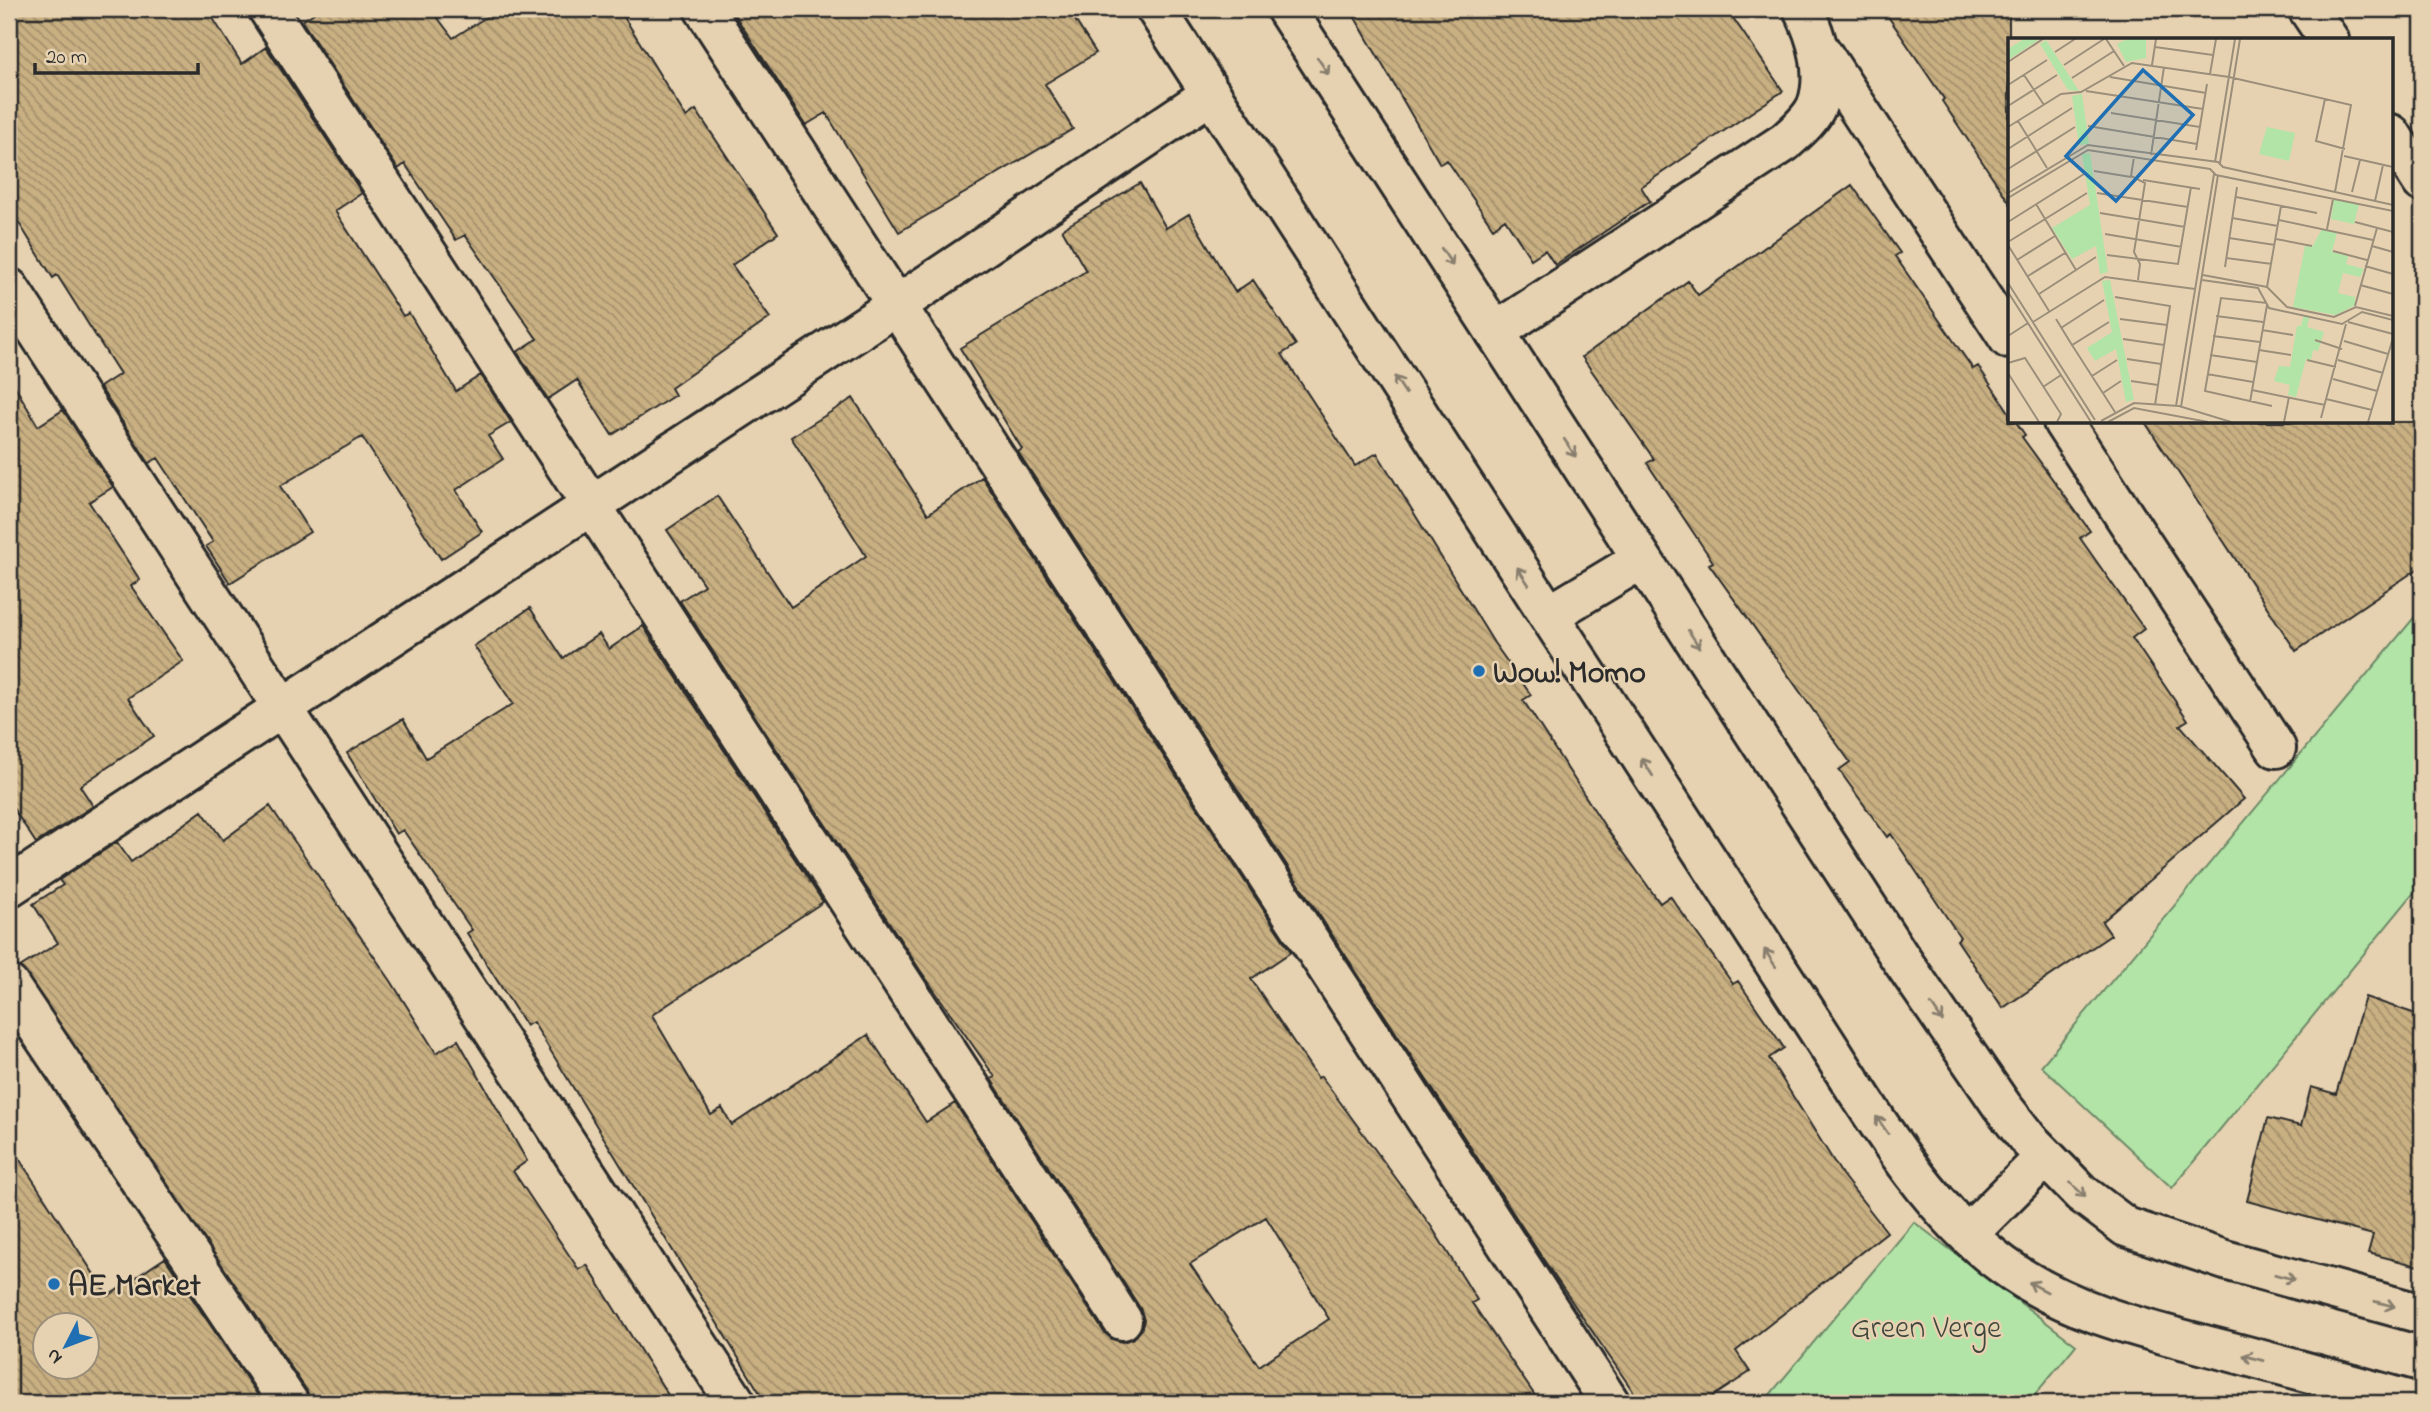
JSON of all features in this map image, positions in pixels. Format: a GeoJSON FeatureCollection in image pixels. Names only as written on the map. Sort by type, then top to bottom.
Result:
{"type":"FeatureCollection","features":[{"type":"Feature","properties":{"kind":"street"},"geometry":{"type":"LineString","coordinates":[[268,9],[1122,1320]]}},
{"type":"Feature","properties":{"kind":"street"},"geometry":{"type":"LineString","coordinates":[[704,9],[1609,1403]]}},
{"type":"Feature","properties":{"kind":"street"},"geometry":{"type":"LineString","coordinates":[[1156,9],[1860,1094],[1915,1172],[1968,1234],[2001,1264],[2031,1284],[2110,1320],[2418,1403]]}},
{"type":"Feature","properties":{"kind":"street"},"geometry":{"type":"LineString","coordinates":[[1286,9],[1958,1044],[2002,1107],[2045,1157],[2081,1193],[2126,1227],[2225,1260],[2422,1314]]}},
{"type":"Feature","properties":{"kind":"street"},"geometry":{"type":"LineString","coordinates":[[1803,9],[1817,45],[2008,337]]}},
{"type":"Feature","properties":{"kind":"street"},"geometry":{"type":"LineString","coordinates":[[2308,9],[2328,38]]}},
{"type":"Feature","properties":{"kind":"street"},"geometry":{"type":"LineString","coordinates":[[1495,332],[1785,142],[1804,124],[1817,105],[1821,77],[1817,45]]}},
{"type":"Feature","properties":{"kind":"street"},"geometry":{"type":"LineString","coordinates":[[9,887],[897,305],[1211,94]]}},
{"type":"Feature","properties":{"kind":"street"},"geometry":{"type":"LineString","coordinates":[[2392,136],[2422,181]]}},
{"type":"Feature","properties":{"kind":"street"},"geometry":{"type":"LineString","coordinates":[[9,288],[736,1403]]}},
{"type":"Feature","properties":{"kind":"street"},"geometry":{"type":"LineString","coordinates":[[2064,424],[2276,748]]}},
{"type":"Feature","properties":{"kind":"street"},"geometry":{"type":"LineString","coordinates":[[1549,615],[1642,559]]}},
{"type":"Feature","properties":{"kind":"street"},"geometry":{"type":"LineString","coordinates":[[9,985],[289,1403]]}},
{"type":"Feature","properties":{"kind":"street"},"geometry":{"type":"LineString","coordinates":[[1968,1234],[2045,1157]]}},
{"type":"Feature","properties":{"kind":"green space"},"geometry":{"type":"Polygon","coordinates":[[[2422,608],[2422,883],[2172,1188],[2041,1066],[2422,608]]]}},
{"type":"Feature","properties":{"kind":"green space","name":"Green Verge"},"geometry":{"type":"Polygon","coordinates":[[[1914,1222],[2076,1345],[2028,1403],[1763,1403],[1914,1222]]]}},
{"type":"Feature","properties":{"kind":"building"},"geometry":{"type":"Polygon","coordinates":[[[9,9],[207,9],[242,64],[266,47],[362,193],[335,211],[403,316],[409,313],[456,391],[481,375],[511,422],[488,436],[503,459],[456,490],[482,532],[441,559],[362,437],[280,486],[310,532],[230,583],[206,546],[213,542],[158,458],[149,463],[100,387],[120,374],[57,275],[53,278],[9,207],[9,9]]]}},
{"type":"Feature","properties":{"kind":"building"},"geometry":{"type":"Polygon","coordinates":[[[320,9],[431,9],[453,38],[499,9],[619,9],[686,117],[696,110],[778,233],[732,265],[770,318],[671,388],[675,395],[612,435],[577,380],[548,399],[517,352],[537,339],[465,235],[456,240],[405,164],[398,169],[302,21],[320,9]]]}},
{"type":"Feature","properties":{"kind":"building"},"geometry":{"type":"Polygon","coordinates":[[[731,9],[1068,9],[1096,53],[1045,84],[1073,129],[899,232],[826,113],[806,125],[731,9]]]}},
{"type":"Feature","properties":{"kind":"building"},"geometry":{"type":"Polygon","coordinates":[[[1350,9],[1727,9],[1783,91],[1641,187],[1650,201],[1555,265],[1545,250],[1531,259],[1505,219],[1493,228],[1447,160],[1440,164],[1350,9]]]}},
{"type":"Feature","properties":{"kind":"building"},"geometry":{"type":"Polygon","coordinates":[[[1883,9],[2009,9],[2008,200],[1942,101],[1944,99],[1883,9]]]}},
{"type":"Feature","properties":{"kind":"building"},"geometry":{"type":"Polygon","coordinates":[[[1140,183],[1166,228],[1189,214],[1235,292],[1253,280],[1296,345],[1282,354],[1355,466],[1377,453],[1494,643],[1531,695],[1523,700],[1604,825],[1660,903],[1670,896],[1733,984],[1738,981],[1784,1048],[1769,1058],[1843,1176],[1887,1232],[1736,1351],[1750,1372],[1703,1403],[1641,1403],[1547,1265],[1018,452],[1022,449],[960,348],[1086,271],[1062,229],[1140,183]]]}},
{"type":"Feature","properties":{"kind":"building"},"geometry":{"type":"Polygon","coordinates":[[[1852,185],[1900,253],[1895,256],[1973,369],[1978,366],[2008,411],[2008,424],[2017,424],[2025,435],[2022,437],[2090,531],[2080,538],[2144,629],[2132,638],[2188,720],[2180,725],[2244,799],[2102,922],[2111,935],[2003,1008],[1957,940],[1960,937],[1891,834],[1887,837],[1839,770],[1850,762],[1709,564],[1713,562],[1647,463],[1654,459],[1582,357],[1688,281],[1698,295],[1852,185]]]}},
{"type":"Feature","properties":{"kind":"building"},"geometry":{"type":"Polygon","coordinates":[[[9,376],[38,426],[63,410],[113,487],[89,502],[140,580],[131,586],[183,661],[128,698],[154,736],[80,786],[93,806],[36,843],[9,802],[9,376]]]}},
{"type":"Feature","properties":{"kind":"building"},"geometry":{"type":"Polygon","coordinates":[[[853,398],[928,514],[982,477],[1291,952],[1251,979],[1318,1078],[1321,1076],[1431,1226],[1477,1300],[1472,1303],[1540,1403],[766,1403],[533,1022],[526,1026],[467,933],[472,930],[403,830],[396,834],[347,753],[403,719],[426,758],[513,704],[474,646],[530,608],[563,658],[599,634],[609,649],[643,626],[823,902],[652,1015],[711,1115],[722,1108],[732,1125],[868,1035],[926,1122],[955,1103],[1104,1332],[1112,1339],[1122,1342],[1134,1338],[1141,1330],[1144,1320],[1140,1308],[991,1079],[995,1077],[920,970],[680,601],[704,585],[667,530],[717,496],[791,607],[866,556],[791,437],[853,398]],[[1266,1217],[1190,1264],[1259,1366],[1329,1319],[1266,1217]]]}},
{"type":"Feature","properties":{"kind":"building"},"geometry":{"type":"Polygon","coordinates":[[[2422,422],[2422,566],[2296,651],[2146,424],[2422,422]]]}},
{"type":"Feature","properties":{"kind":"building"},"geometry":{"type":"Polygon","coordinates":[[[270,806],[391,981],[436,1053],[458,1040],[527,1161],[513,1171],[579,1270],[587,1265],[673,1403],[311,1403],[307,1391],[20,967],[58,943],[33,904],[63,885],[59,880],[117,842],[131,862],[202,811],[223,840],[270,806]]]}},
{"type":"Feature","properties":{"kind":"building"},"geometry":{"type":"Polygon","coordinates":[[[2365,997],[2422,1016],[2422,1267],[2368,1253],[2373,1235],[2247,1201],[2268,1118],[2301,1126],[2311,1087],[2336,1094],[2365,997]]]}},
{"type":"Feature","properties":{"kind":"building","name":"AE Market"},"geometry":{"type":"Polygon","coordinates":[[[9,1143],[108,1296],[165,1258],[263,1403],[9,1403],[9,1143]]]}},
{"type":"Feature","properties":{"kind":"place","name":"Wow! Momo"},"geometry":{"type":"Point","coordinates":[1479,671]}},
{"type":"Feature","properties":{"kind":"place","name":"AE Market"},"geometry":{"type":"Point","coordinates":[54,1284]}}]}
